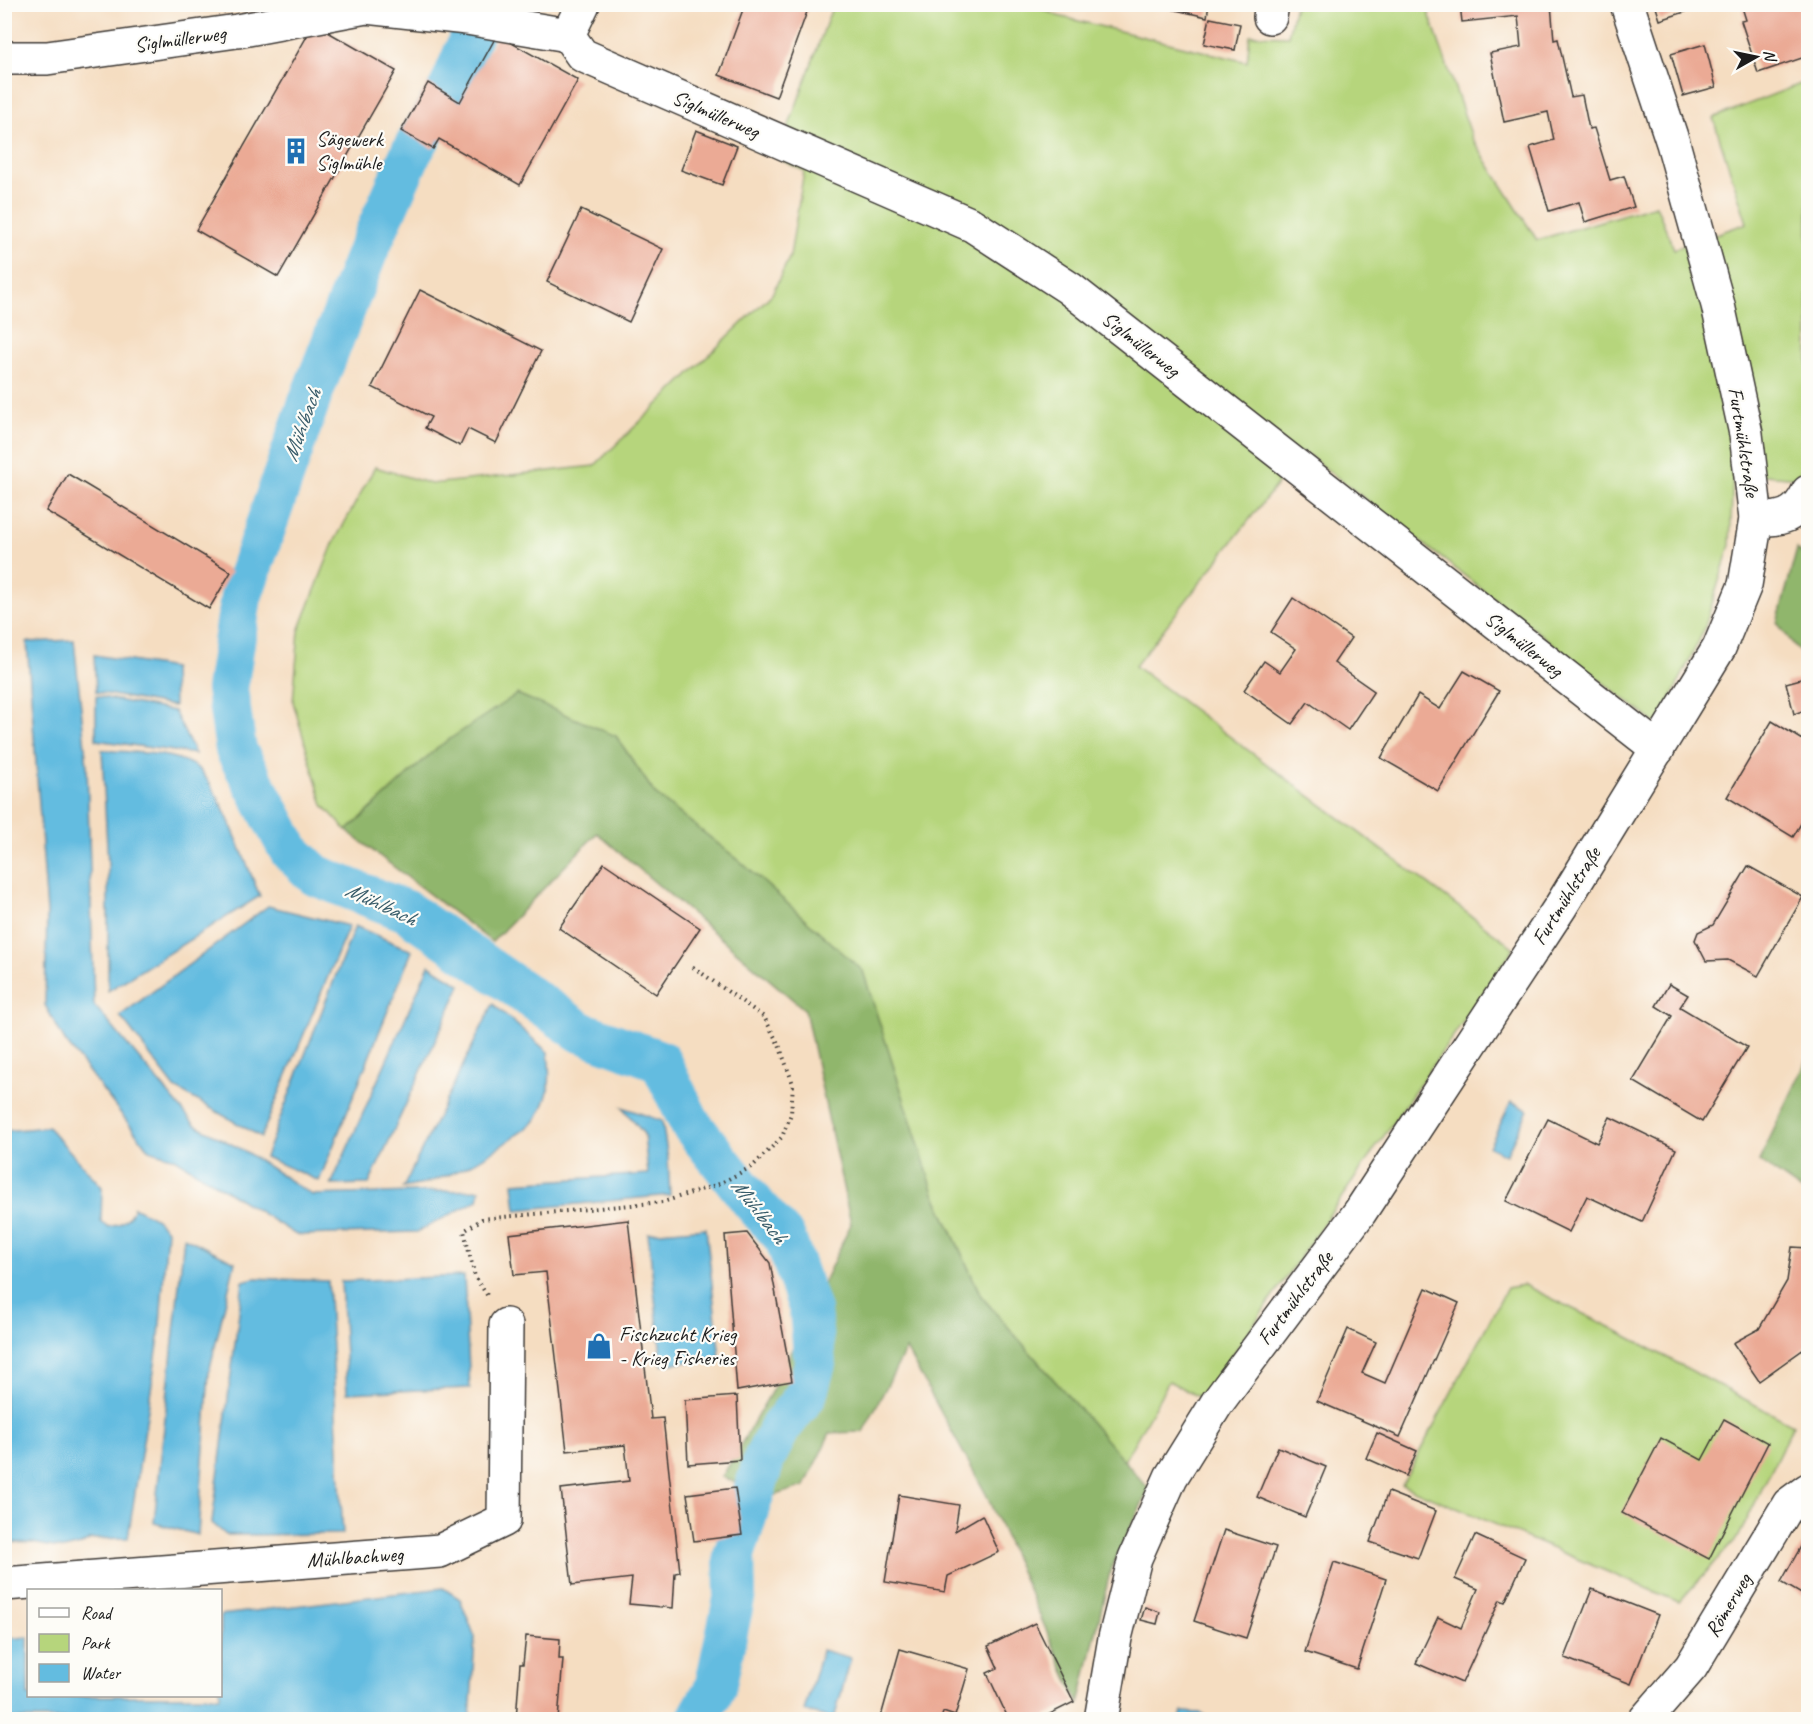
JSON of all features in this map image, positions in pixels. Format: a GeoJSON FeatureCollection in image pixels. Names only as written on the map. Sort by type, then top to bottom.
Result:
{"type":"FeatureCollection","features":[{"type":"Feature","properties":{"kind":"street"},"geometry":{"type":"LineString","coordinates":[[568,36],[583,4]]}},
{"type":"Feature","properties":{"kind":"street","name":"Furtmühlstraße"},"geometry":{"type":"LineString","coordinates":[[1101,1719],[1115,1638],[1135,1558],[1171,1477],[1217,1403],[1360,1212],[1561,906],[1719,648],[1745,585],[1756,519],[1746,434],[1718,305],[1673,143],[1627,4]]}},
{"type":"Feature","properties":{"kind":"street","name":"Siglmüllerweg"},"geometry":{"type":"LineString","coordinates":[[4,58],[47,57],[213,34],[366,7],[483,21],[568,36],[582,55],[601,65],[972,225],[1060,282],[1658,749]]}},
{"type":"Feature","properties":{"kind":"street"},"geometry":{"type":"LineString","coordinates":[[1756,519],[1779,520],[1803,504],[1809,492]]}},
{"type":"Feature","properties":{"kind":"street","name":"Mühlbachweg"},"geometry":{"type":"LineString","coordinates":[[4,1584],[440,1551],[504,1520],[506,1325]]}},
{"type":"Feature","properties":{"kind":"street","name":"Römerweg"},"geometry":{"type":"LineString","coordinates":[[1645,1719],[1691,1667],[1789,1504],[1809,1490]]}},
{"type":"Feature","properties":{"kind":"path"},"geometry":{"type":"LineString","coordinates":[[506,1325],[475,1277],[464,1231],[482,1219],[663,1202],[719,1184],[753,1166],[782,1137],[791,1114],[794,1084],[764,1017],[693,968]]}},
{"type":"Feature","properties":{"kind":"green space"},"geometry":{"type":"Polygon","coordinates":[[[833,5],[1034,5],[1058,16],[1247,62],[1250,35],[1288,36],[1295,5],[1426,5],[1473,140],[1537,240],[1656,205],[1674,249],[1747,223],[1713,118],[1808,81],[1808,454],[1798,478],[1733,472],[1730,545],[1704,630],[1658,725],[1303,451],[1135,666],[1514,948],[1202,1399],[1169,1381],[1124,1461],[981,1296],[934,1193],[741,862],[655,794],[616,736],[438,747],[347,831],[323,805],[293,702],[299,631],[333,544],[375,467],[431,484],[594,466],[772,294],[790,256],[804,171],[777,158],[833,5]]]}},
{"type":"Feature","properties":{"kind":"green space"},"geometry":{"type":"Polygon","coordinates":[[[1797,549],[1808,560],[1808,663],[1777,623],[1797,549]]]}},
{"type":"Feature","properties":{"kind":"green space"},"geometry":{"type":"Polygon","coordinates":[[[517,694],[616,736],[655,794],[741,862],[863,971],[934,1193],[981,1296],[1149,1489],[1111,1568],[1079,1704],[986,1494],[906,1349],[863,1432],[830,1433],[805,1486],[769,1497],[722,1477],[777,1382],[851,1224],[805,1010],[597,833],[492,942],[347,831],[438,747],[517,694]]]}},
{"type":"Feature","properties":{"kind":"green space"},"geometry":{"type":"Polygon","coordinates":[[[1808,1058],[1808,1195],[1759,1161],[1808,1058]]]}},
{"type":"Feature","properties":{"kind":"green space"},"geometry":{"type":"Polygon","coordinates":[[[1524,1285],[1610,1327],[1793,1425],[1739,1536],[1679,1602],[1402,1485],[1507,1288],[1524,1285]]]}},
{"type":"Feature","properties":{"kind":"water"},"geometry":{"type":"Polygon","coordinates":[[[74,640],[87,766],[94,1005],[194,1124],[246,1152],[312,1195],[480,1190],[478,1200],[417,1232],[296,1235],[175,1158],[149,1150],[65,1041],[45,1005],[47,912],[27,642],[74,640]]]}},
{"type":"Feature","properties":{"kind":"water"},"geometry":{"type":"Polygon","coordinates":[[[94,655],[173,668],[174,706],[96,692],[94,655]]]}},
{"type":"Feature","properties":{"kind":"water"},"geometry":{"type":"Polygon","coordinates":[[[96,696],[174,711],[195,754],[96,740],[96,696]]]}},
{"type":"Feature","properties":{"kind":"water"},"geometry":{"type":"Polygon","coordinates":[[[102,750],[171,757],[193,765],[202,773],[231,825],[260,896],[108,991],[108,865],[102,750]]]}},
{"type":"Feature","properties":{"kind":"water"},"geometry":{"type":"Polygon","coordinates":[[[268,906],[349,926],[261,1137],[175,1088],[120,1016],[268,906]]]}},
{"type":"Feature","properties":{"kind":"water"},"geometry":{"type":"Polygon","coordinates":[[[355,926],[412,951],[319,1181],[265,1157],[355,926]]]}},
{"type":"Feature","properties":{"kind":"water"},"geometry":{"type":"Polygon","coordinates":[[[429,965],[461,985],[369,1184],[331,1185],[429,965]]]}},
{"type":"Feature","properties":{"kind":"water"},"geometry":{"type":"Polygon","coordinates":[[[493,1004],[548,1052],[549,1086],[542,1109],[535,1121],[476,1162],[434,1180],[403,1188],[493,1004]]]}},
{"type":"Feature","properties":{"kind":"water"},"geometry":{"type":"Polygon","coordinates":[[[1511,1102],[1528,1110],[1506,1155],[1489,1147],[1511,1102]]]}},
{"type":"Feature","properties":{"kind":"water"},"geometry":{"type":"Polygon","coordinates":[[[622,1107],[662,1121],[668,1158],[670,1195],[516,1210],[513,1183],[648,1174],[644,1134],[622,1107]]]}},
{"type":"Feature","properties":{"kind":"water"},"geometry":{"type":"Polygon","coordinates":[[[48,1127],[102,1187],[101,1222],[109,1227],[125,1221],[134,1207],[155,1218],[167,1230],[159,1338],[128,1538],[91,1539],[81,1545],[64,1549],[33,1543],[4,1542],[5,1131],[48,1127]]]}},
{"type":"Feature","properties":{"kind":"water"},"geometry":{"type":"Polygon","coordinates":[[[706,1228],[720,1358],[662,1365],[648,1233],[706,1228]]]}},
{"type":"Feature","properties":{"kind":"water"},"geometry":{"type":"Polygon","coordinates":[[[184,1237],[235,1262],[209,1372],[198,1535],[154,1523],[184,1237]]]}},
{"type":"Feature","properties":{"kind":"water"},"geometry":{"type":"Polygon","coordinates":[[[464,1276],[470,1388],[347,1393],[341,1281],[464,1276]]]}},
{"type":"Feature","properties":{"kind":"water"},"geometry":{"type":"Polygon","coordinates":[[[254,1278],[328,1281],[343,1534],[226,1535],[212,1523],[243,1281],[254,1278]]]}},
{"type":"Feature","properties":{"kind":"water"},"geometry":{"type":"Polygon","coordinates":[[[443,1588],[460,1599],[475,1637],[470,1719],[5,1719],[5,1639],[27,1637],[27,1697],[222,1697],[222,1615],[443,1588]]]}},
{"type":"Feature","properties":{"kind":"water"},"geometry":{"type":"Polygon","coordinates":[[[822,1650],[851,1658],[834,1719],[804,1711],[822,1650]]]}},
{"type":"Feature","properties":{"kind":"water"},"geometry":{"type":"Polygon","coordinates":[[[1182,1712],[1200,1713],[1211,1719],[1180,1719],[1182,1712]]]}},
{"type":"Feature","properties":{"kind":"building"},"geometry":{"type":"Polygon","coordinates":[[[745,4],[796,4],[808,9],[776,97],[719,75],[745,4]]]}},
{"type":"Feature","properties":{"kind":"building"},"geometry":{"type":"Polygon","coordinates":[[[1149,4],[1209,4],[1207,17],[1149,4]]]}},
{"type":"Feature","properties":{"kind":"building"},"geometry":{"type":"Polygon","coordinates":[[[1460,4],[1551,4],[1554,40],[1558,39],[1571,97],[1582,95],[1589,129],[1594,128],[1610,180],[1624,176],[1634,207],[1585,222],[1579,202],[1549,211],[1530,147],[1554,140],[1548,112],[1504,122],[1490,53],[1521,47],[1518,16],[1462,22],[1460,4]]]}},
{"type":"Feature","properties":{"kind":"building"},"geometry":{"type":"Polygon","coordinates":[[[1655,4],[1692,4],[1694,9],[1660,20],[1655,4]]]}},
{"type":"Feature","properties":{"kind":"building"},"geometry":{"type":"Polygon","coordinates":[[[1741,4],[1808,4],[1808,9],[1804,10],[1808,25],[1808,56],[1758,73],[1741,21],[1746,20],[1741,4]]]}},
{"type":"Feature","properties":{"kind":"building"},"geometry":{"type":"Polygon","coordinates":[[[1210,18],[1240,24],[1235,50],[1204,44],[1210,18]]]}},
{"type":"Feature","properties":{"kind":"building","name":"Sägewerk Siglmühle"},"geometry":{"type":"Polygon","coordinates":[[[314,24],[396,71],[278,277],[196,230],[314,24]]]}},
{"type":"Feature","properties":{"kind":"building"},"geometry":{"type":"Polygon","coordinates":[[[497,35],[578,80],[520,185],[439,139],[433,149],[401,131],[428,83],[460,102],[497,35]]]}},
{"type":"Feature","properties":{"kind":"building"},"geometry":{"type":"Polygon","coordinates":[[[1705,44],[1716,87],[1683,96],[1671,54],[1705,44]]]}},
{"type":"Feature","properties":{"kind":"building"},"geometry":{"type":"Polygon","coordinates":[[[696,130],[737,146],[722,185],[681,170],[696,130]]]}},
{"type":"Feature","properties":{"kind":"building"},"geometry":{"type":"Polygon","coordinates":[[[581,210],[663,249],[629,322],[547,282],[581,210]]]}},
{"type":"Feature","properties":{"kind":"building"},"geometry":{"type":"Polygon","coordinates":[[[420,290],[541,351],[496,443],[468,429],[460,446],[425,428],[431,417],[372,387],[420,290]]]}},
{"type":"Feature","properties":{"kind":"building"},"geometry":{"type":"Polygon","coordinates":[[[68,474],[231,572],[209,609],[46,511],[68,474]]]}},
{"type":"Feature","properties":{"kind":"building"},"geometry":{"type":"Polygon","coordinates":[[[1293,598],[1351,638],[1334,663],[1374,691],[1348,730],[1308,702],[1292,724],[1244,690],[1264,661],[1280,672],[1296,649],[1271,632],[1293,598]]]}},
{"type":"Feature","properties":{"kind":"building"},"geometry":{"type":"Polygon","coordinates":[[[1464,671],[1499,691],[1438,791],[1381,758],[1418,695],[1440,709],[1464,671]]]}},
{"type":"Feature","properties":{"kind":"building"},"geometry":{"type":"Polygon","coordinates":[[[1808,677],[1808,722],[1805,710],[1794,714],[1786,683],[1808,677]]]}},
{"type":"Feature","properties":{"kind":"building"},"geometry":{"type":"Polygon","coordinates":[[[1772,721],[1808,743],[1808,812],[1793,837],[1727,797],[1772,721]]]}},
{"type":"Feature","properties":{"kind":"building"},"geometry":{"type":"Polygon","coordinates":[[[604,863],[700,928],[656,994],[559,928],[604,863]]]}},
{"type":"Feature","properties":{"kind":"building"},"geometry":{"type":"Polygon","coordinates":[[[1748,866],[1803,897],[1758,976],[1728,960],[1706,961],[1695,940],[1698,932],[1713,925],[1748,866]]]}},
{"type":"Feature","properties":{"kind":"building"},"geometry":{"type":"Polygon","coordinates":[[[1669,984],[1688,995],[1680,1007],[1747,1047],[1702,1122],[1633,1081],[1672,1016],[1656,1006],[1669,984]]]}},
{"type":"Feature","properties":{"kind":"building"},"geometry":{"type":"Polygon","coordinates":[[[1610,1117],[1676,1149],[1642,1222],[1587,1196],[1569,1232],[1506,1201],[1548,1119],[1597,1143],[1610,1117]]]}},
{"type":"Feature","properties":{"kind":"building","name":"Fischzucht Krieg - Krieg Fisheries"},"geometry":{"type":"Polygon","coordinates":[[[628,1220],[651,1419],[663,1418],[680,1572],[675,1573],[673,1608],[629,1604],[632,1578],[572,1585],[561,1489],[629,1481],[625,1445],[567,1451],[546,1272],[514,1275],[509,1234],[628,1220]]]}},
{"type":"Feature","properties":{"kind":"building"},"geometry":{"type":"Polygon","coordinates":[[[747,1233],[770,1263],[792,1381],[737,1391],[725,1235],[747,1233]]]}},
{"type":"Feature","properties":{"kind":"building"},"geometry":{"type":"Polygon","coordinates":[[[1792,1247],[1808,1248],[1808,1346],[1759,1381],[1733,1343],[1759,1329],[1787,1281],[1792,1247]]]}},
{"type":"Feature","properties":{"kind":"building"},"geometry":{"type":"Polygon","coordinates":[[[1426,1288],[1459,1303],[1400,1437],[1317,1401],[1348,1329],[1376,1342],[1362,1373],[1385,1383],[1426,1288]]]}},
{"type":"Feature","properties":{"kind":"building"},"geometry":{"type":"Polygon","coordinates":[[[737,1396],[740,1460],[688,1464],[685,1400],[737,1396]]]}},
{"type":"Feature","properties":{"kind":"building"},"geometry":{"type":"Polygon","coordinates":[[[1724,1419],[1768,1443],[1709,1559],[1622,1513],[1661,1438],[1702,1460],[1724,1419]]]}},
{"type":"Feature","properties":{"kind":"building"},"geometry":{"type":"Polygon","coordinates":[[[1377,1433],[1417,1451],[1406,1476],[1366,1458],[1377,1433]]]}},
{"type":"Feature","properties":{"kind":"building"},"geometry":{"type":"Polygon","coordinates":[[[1278,1447],[1326,1467],[1305,1517],[1257,1497],[1278,1447]]]}},
{"type":"Feature","properties":{"kind":"building"},"geometry":{"type":"Polygon","coordinates":[[[735,1488],[742,1535],[694,1541],[687,1494],[735,1488]]]}},
{"type":"Feature","properties":{"kind":"building"},"geometry":{"type":"Polygon","coordinates":[[[1388,1492],[1436,1511],[1418,1558],[1370,1542],[1388,1492]]]}},
{"type":"Feature","properties":{"kind":"building"},"geometry":{"type":"Polygon","coordinates":[[[899,1495],[959,1505],[955,1531],[982,1515],[999,1552],[948,1576],[945,1592],[885,1582],[899,1495]]]}},
{"type":"Feature","properties":{"kind":"building"},"geometry":{"type":"Polygon","coordinates":[[[1224,1530],[1276,1547],[1246,1638],[1194,1621],[1224,1530]]]}},
{"type":"Feature","properties":{"kind":"building"},"geometry":{"type":"Polygon","coordinates":[[[1808,1534],[1808,1598],[1781,1582],[1808,1534]]]}},
{"type":"Feature","properties":{"kind":"building"},"geometry":{"type":"Polygon","coordinates":[[[1475,1535],[1525,1558],[1505,1602],[1500,1600],[1462,1683],[1416,1663],[1438,1617],[1461,1628],[1478,1589],[1455,1579],[1475,1535]]]}},
{"type":"Feature","properties":{"kind":"building"},"geometry":{"type":"Polygon","coordinates":[[[1334,1562],[1386,1579],[1357,1669],[1305,1652],[1334,1562]]]}},
{"type":"Feature","properties":{"kind":"building"},"geometry":{"type":"Polygon","coordinates":[[[1592,1589],[1658,1615],[1631,1684],[1565,1658],[1592,1589]]]}},
{"type":"Feature","properties":{"kind":"building"},"geometry":{"type":"Polygon","coordinates":[[[1145,1607],[1160,1612],[1157,1624],[1141,1620],[1145,1607]]]}},
{"type":"Feature","properties":{"kind":"building"},"geometry":{"type":"Polygon","coordinates":[[[1035,1623],[1074,1702],[1038,1720],[1009,1720],[987,1673],[998,1668],[988,1646],[1035,1623]]]}},
{"type":"Feature","properties":{"kind":"building"},"geometry":{"type":"Polygon","coordinates":[[[526,1636],[560,1639],[559,1659],[563,1659],[558,1720],[516,1720],[520,1664],[523,1664],[526,1636]]]}},
{"type":"Feature","properties":{"kind":"building"},"geometry":{"type":"Polygon","coordinates":[[[900,1649],[969,1669],[955,1716],[943,1712],[941,1720],[880,1720],[900,1649]]]}},
{"type":"Feature","properties":{"kind":"waterway","name":"Mühlbach"},"geometry":{"type":"LineString","coordinates":[[484,4],[450,87],[411,153],[368,250],[312,394],[241,597],[227,689],[236,750],[290,851],[315,875],[406,911],[581,1032],[660,1061],[690,1123],[753,1203],[785,1238],[810,1310],[815,1364],[806,1395],[780,1428],[765,1457],[734,1555],[735,1594],[715,1688],[697,1720]]}},
{"type":"Feature","properties":{"kind":"place","name":"Sägewerk Siglmühle"},"geometry":{"type":"Point","coordinates":[296,151]}},
{"type":"Feature","properties":{"kind":"place","name":"Fischzucht Krieg - Krieg Fisheries"},"geometry":{"type":"Point","coordinates":[599,1346]}}]}
